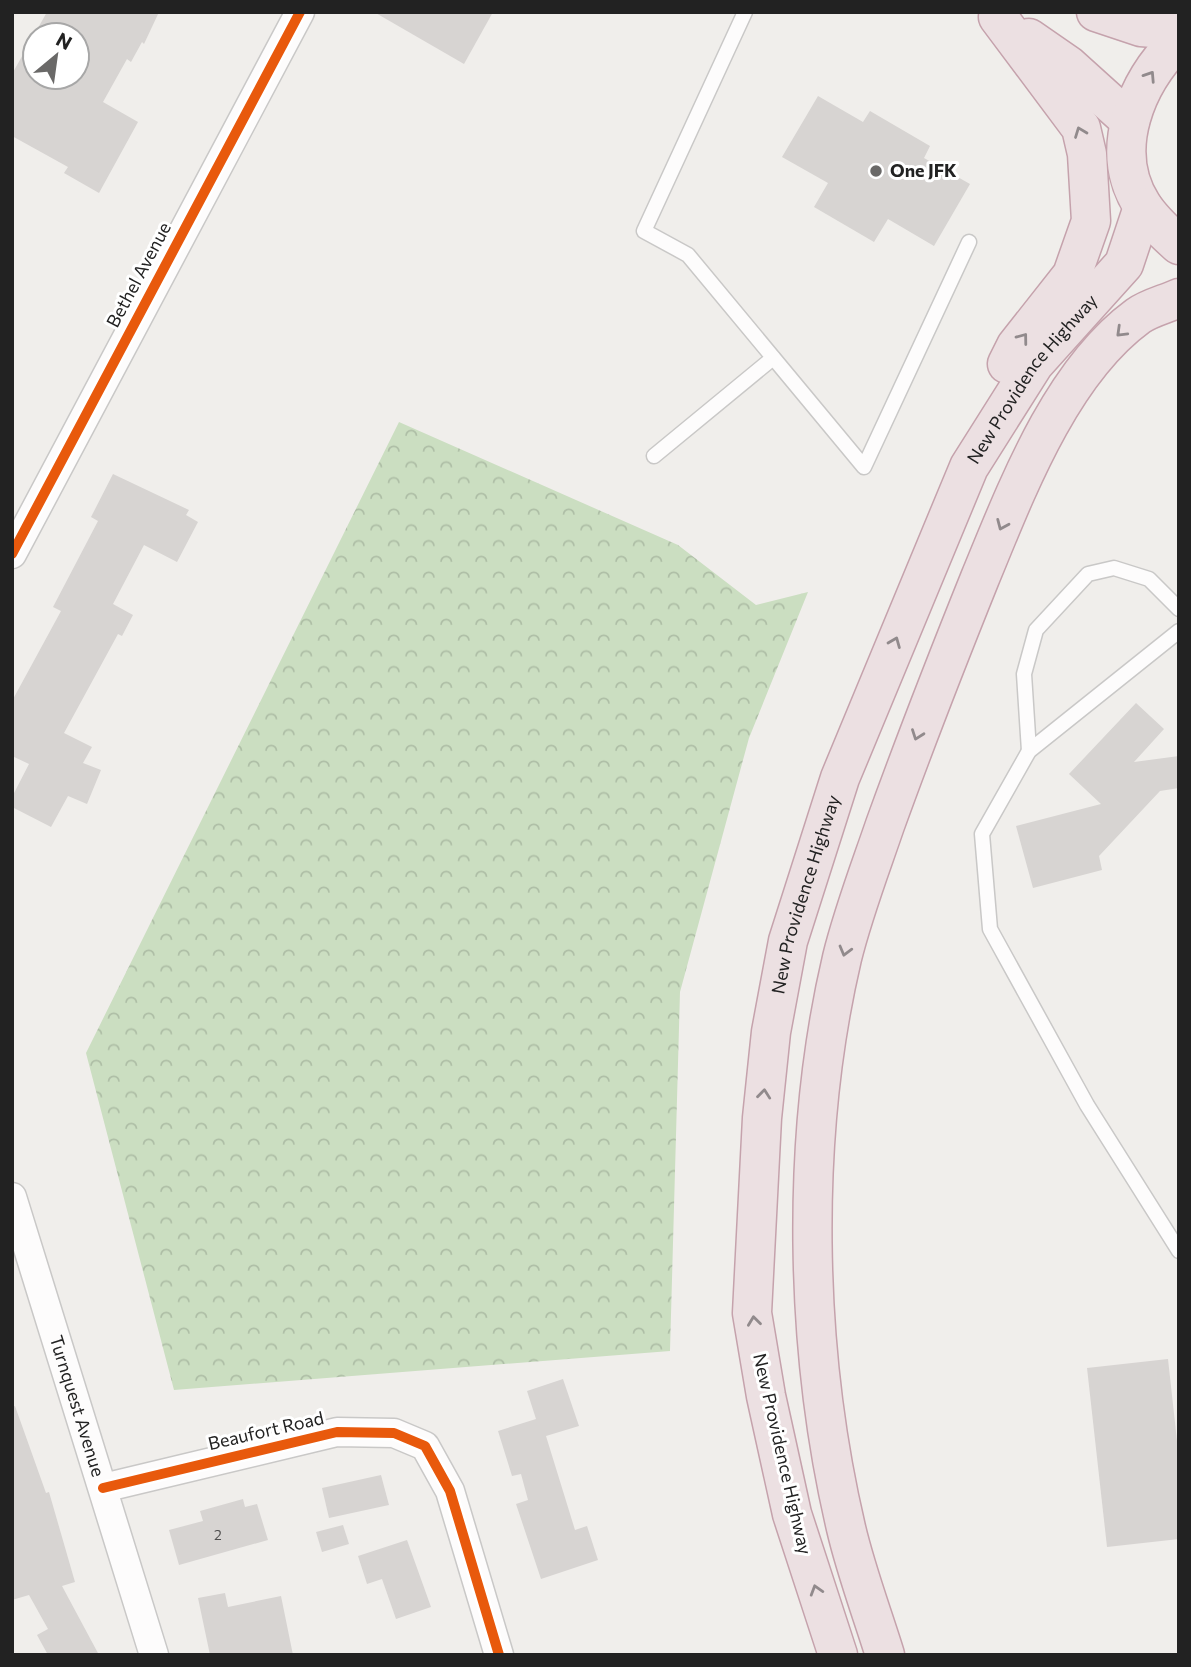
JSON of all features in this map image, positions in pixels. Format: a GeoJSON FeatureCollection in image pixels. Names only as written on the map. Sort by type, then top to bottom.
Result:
{"type":"FeatureCollection","features":[{"type":"Feature","properties":{"kind":"highway"},"geometry":{"type":"LineString","coordinates":[[1096,12],[1140,27],[1179,30]]}},
{"type":"Feature","properties":{"kind":"highway"},"geometry":{"type":"LineString","coordinates":[[995,14],[1068,65],[1130,121]]}},
{"type":"Feature","properties":{"kind":"highway"},"geometry":{"type":"LineString","coordinates":[[969,467],[980,412],[1016,346],[1072,275],[1091,221],[1087,154],[1081,128],[995,14]]}},
{"type":"Feature","properties":{"kind":"highway"},"geometry":{"type":"LineString","coordinates":[[1179,40],[1162,58],[1140,92],[1127,136],[1128,166],[1143,207],[1179,245]]}},
{"type":"Feature","properties":{"kind":"highway","name":"New Providence Highway"},"geometry":{"type":"LineString","coordinates":[[838,1655],[792,1514],[766,1396],[752,1313],[762,1118],[771,1032],[788,942],[840,778],[969,467],[1034,364],[1124,264],[1143,207]]}},
{"type":"Feature","properties":{"kind":"highway","name":"New Providence Highway"},"geometry":{"type":"LineString","coordinates":[[885,1655],[846,1529],[828,1433],[816,1323],[812,1230],[820,1078],[843,955],[926,710],[1005,518],[1042,441],[1073,387],[1102,351],[1140,314],[1179,298]]}},
{"type":"Feature","properties":{"kind":"street","name":"Bethel Avenue"},"geometry":{"type":"LineString","coordinates":[[12,554],[300,12]]}},
{"type":"Feature","properties":{"kind":"street","name":"Turnquest Avenue"},"geometry":{"type":"LineString","coordinates":[[12,1197],[154,1655]]}},
{"type":"Feature","properties":{"kind":"street","name":"Beaufort Road"},"geometry":{"type":"LineString","coordinates":[[103,1488],[337,1432],[394,1433],[425,1446],[450,1490],[499,1655]]}},
{"type":"Feature","properties":{"kind":"lane"},"geometry":{"type":"LineString","coordinates":[[745,12],[644,231],[688,255],[864,467],[969,242]]}},
{"type":"Feature","properties":{"kind":"lane"},"geometry":{"type":"LineString","coordinates":[[654,456],[773,358]]}},
{"type":"Feature","properties":{"kind":"lane"},"geometry":{"type":"LineString","coordinates":[[1029,751],[1024,674],[1036,629],[1088,574],[1114,568],[1149,579],[1179,609]]}},
{"type":"Feature","properties":{"kind":"lane"},"geometry":{"type":"LineString","coordinates":[[1179,631],[1029,751],[982,834],[990,929],[1087,1105],[1179,1251]]}},
{"type":"Feature","properties":{"kind":"green space"},"geometry":{"type":"Polygon","coordinates":[[[399,422],[678,545],[756,605],[808,592],[749,738],[680,992],[670,1351],[174,1390],[86,1053],[399,422]]]}},
{"type":"Feature","properties":{"kind":"building"},"geometry":{"type":"Polygon","coordinates":[[[47,12],[159,12],[144,44],[142,42],[131,62],[127,59],[103,102],[138,122],[99,193],[64,173],[68,167],[12,136],[12,74],[21,58],[21,91],[91,91],[91,21],[42,21],[47,12]]]}},
{"type":"Feature","properties":{"kind":"building"},"geometry":{"type":"Polygon","coordinates":[[[374,12],[493,12],[464,64],[374,12]]]}},
{"type":"Feature","properties":{"kind":"building","name":"One JFK"},"geometry":{"type":"Polygon","coordinates":[[[818,96],[863,122],[870,111],[930,146],[924,158],[970,184],[934,246],[888,219],[874,242],[814,207],[828,183],[782,157],[818,96]]]}},
{"type":"Feature","properties":{"kind":"building"},"geometry":{"type":"Polygon","coordinates":[[[113,474],[189,510],[186,515],[198,522],[177,562],[144,545],[113,604],[133,615],[122,636],[118,634],[64,733],[92,747],[83,763],[101,770],[87,804],[68,796],[51,827],[12,807],[12,797],[29,764],[12,756],[12,701],[61,611],[53,607],[98,521],[91,517],[113,474]]]}},
{"type":"Feature","properties":{"kind":"building"},"geometry":{"type":"Polygon","coordinates":[[[1136,703],[1164,729],[1134,762],[1179,756],[1179,788],[1160,791],[1099,856],[1102,870],[1033,888],[1016,826],[1101,804],[1069,774],[1136,703]]]}},
{"type":"Feature","properties":{"kind":"building"},"geometry":{"type":"Polygon","coordinates":[[[1168,1359],[1179,1459],[1179,1539],[1107,1547],[1087,1368],[1168,1359]]]}},
{"type":"Feature","properties":{"kind":"building"},"geometry":{"type":"Polygon","coordinates":[[[563,1379],[579,1426],[546,1436],[575,1530],[587,1526],[598,1560],[541,1579],[516,1504],[528,1500],[521,1474],[512,1476],[498,1431],[536,1419],[527,1391],[563,1379]]]}},
{"type":"Feature","properties":{"kind":"building"},"geometry":{"type":"Polygon","coordinates":[[[15,1406],[46,1493],[49,1492],[75,1582],[62,1586],[99,1655],[48,1655],[37,1635],[48,1629],[29,1595],[12,1600],[12,1407],[15,1406]]]}},
{"type":"Feature","properties":{"kind":"building"},"geometry":{"type":"Polygon","coordinates":[[[381,1475],[389,1505],[329,1518],[322,1488],[381,1475]]]}},
{"type":"Feature","properties":{"kind":"building"},"geometry":{"type":"Polygon","coordinates":[[[243,1499],[245,1507],[257,1504],[268,1540],[179,1565],[169,1530],[203,1521],[200,1511],[243,1499]]]}},
{"type":"Feature","properties":{"kind":"building"},"geometry":{"type":"Polygon","coordinates":[[[343,1525],[349,1544],[322,1552],[316,1532],[343,1525]]]}},
{"type":"Feature","properties":{"kind":"building"},"geometry":{"type":"Polygon","coordinates":[[[407,1540],[431,1607],[396,1619],[382,1579],[367,1584],[358,1556],[407,1540]]]}},
{"type":"Feature","properties":{"kind":"building"},"geometry":{"type":"Polygon","coordinates":[[[225,1593],[228,1607],[281,1596],[293,1655],[210,1655],[198,1598],[225,1593]]]}},
{"type":"Feature","properties":{"kind":"cycle path"},"geometry":{"type":"LineString","coordinates":[[12,554],[300,12]]}},
{"type":"Feature","properties":{"kind":"cycle path"},"geometry":{"type":"LineString","coordinates":[[103,1488],[337,1432],[394,1433],[425,1446],[450,1491],[499,1655]]}},
{"type":"Feature","properties":{"kind":"place","name":"One JFK"},"geometry":{"type":"Point","coordinates":[876,171]}}]}
